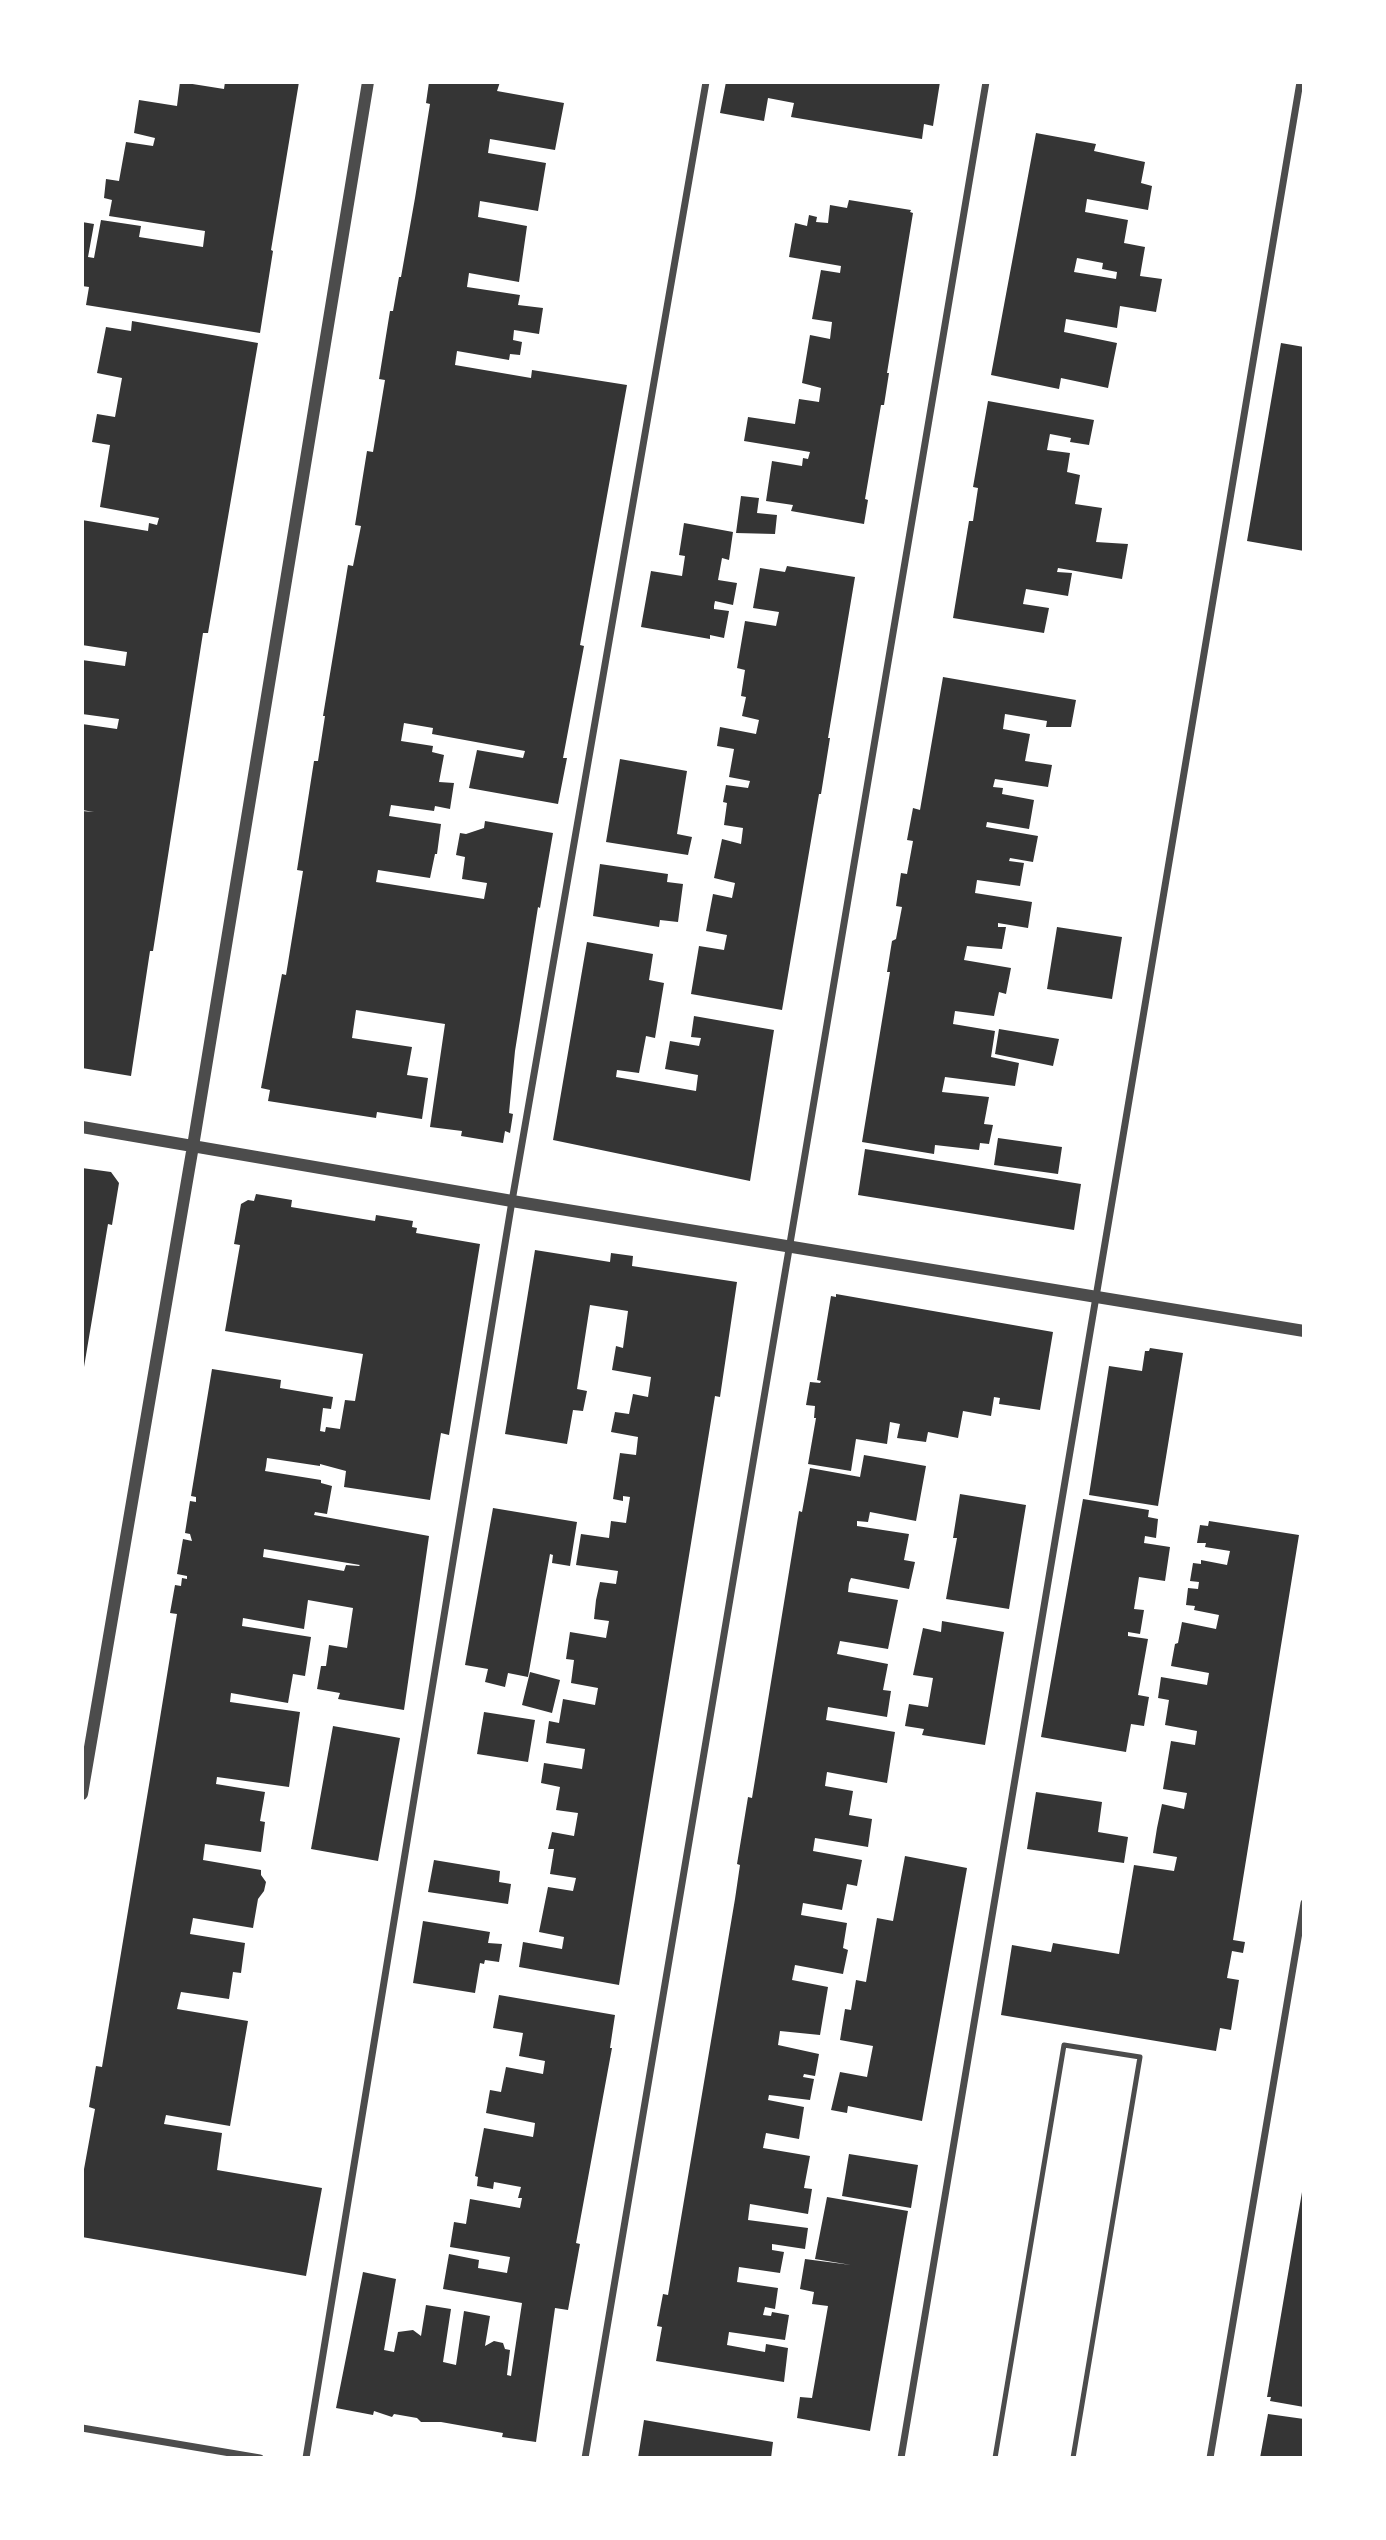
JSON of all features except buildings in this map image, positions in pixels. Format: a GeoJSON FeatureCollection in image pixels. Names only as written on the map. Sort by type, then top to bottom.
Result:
{"type":"FeatureCollection","features":[{"type":"Feature","properties":{"kind":"street"},"geometry":{"type":"LineString","coordinates":[[82,1794],[193,1146],[368,82]]}},
{"type":"Feature","properties":{"kind":"street"},"geometry":{"type":"LineString","coordinates":[[306,2458],[512,1201],[706,82]]}},
{"type":"Feature","properties":{"kind":"street"},"geometry":{"type":"LineString","coordinates":[[585,2458],[986,82]]}},
{"type":"Feature","properties":{"kind":"street"},"geometry":{"type":"LineString","coordinates":[[901,2458],[1300,82]]}},
{"type":"Feature","properties":{"kind":"street"},"geometry":{"type":"LineString","coordinates":[[82,1127],[512,1201],[1304,1331]]}},
{"type":"Feature","properties":{"kind":"street"},"geometry":{"type":"LineString","coordinates":[[1210,2458],[1304,1903]]}},
{"type":"Feature","properties":{"kind":"street"},"geometry":{"type":"LineString","coordinates":[[82,2428],[260,2458]]}},
{"type":"Feature","properties":{"kind":"lane"},"geometry":{"type":"LineString","coordinates":[[995,2458],[1064,2045],[1140,2057],[1073,2458]]}}]}
